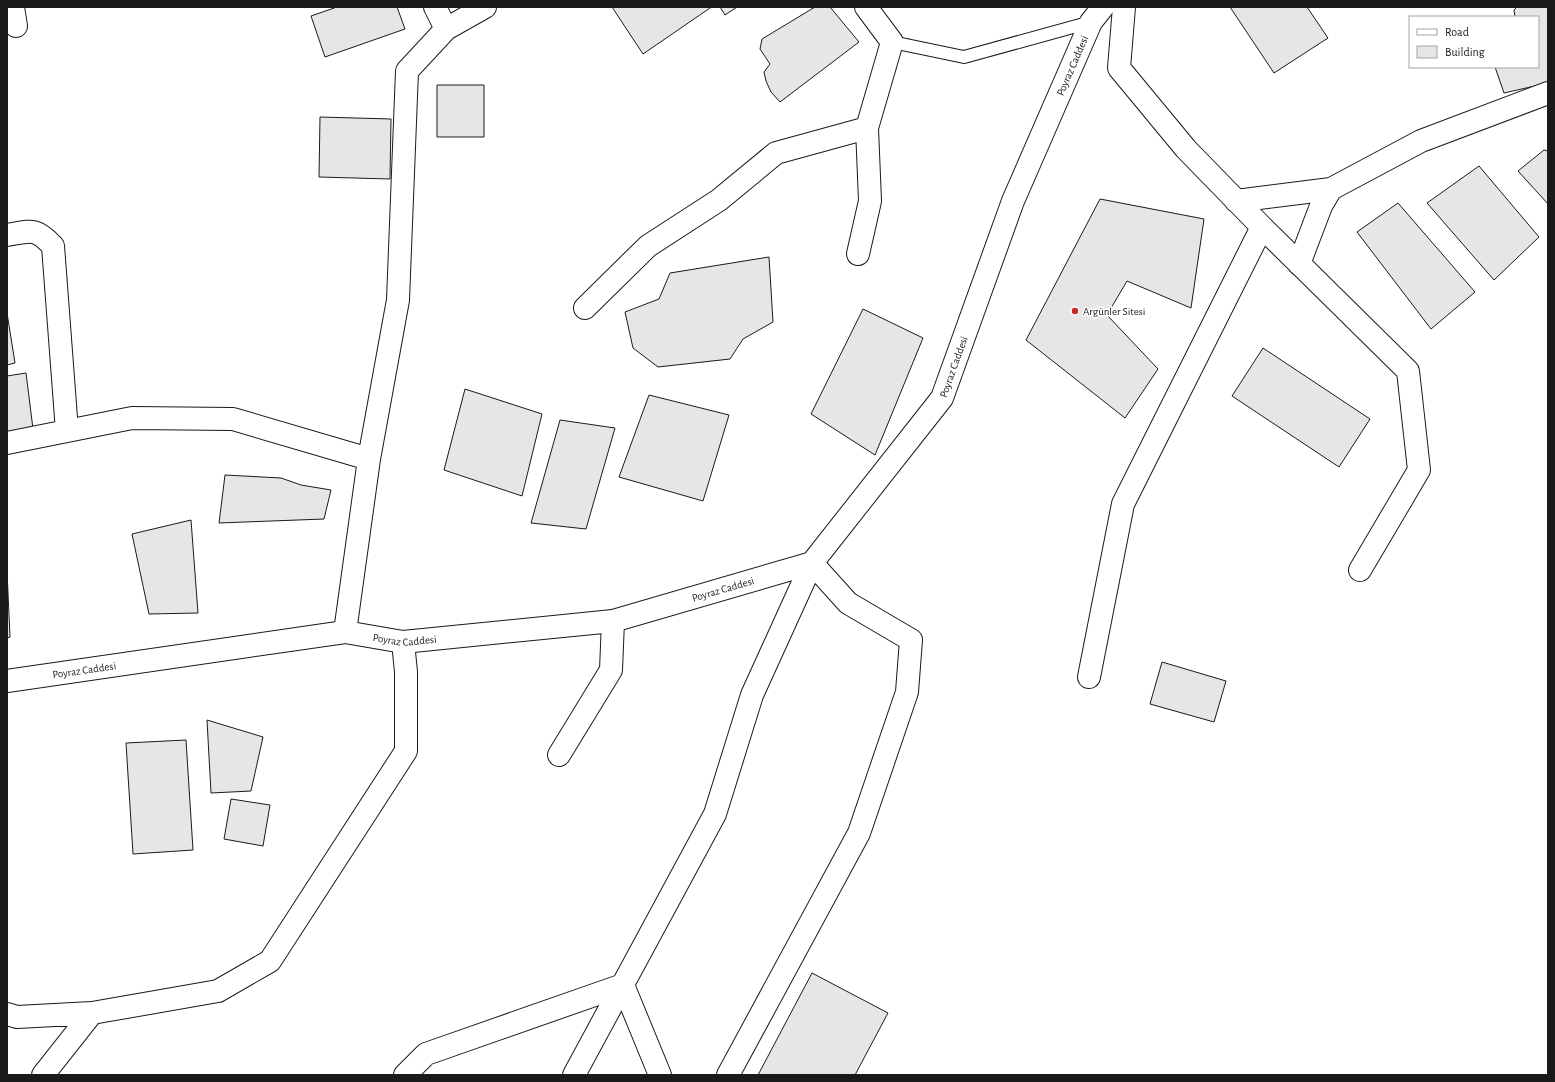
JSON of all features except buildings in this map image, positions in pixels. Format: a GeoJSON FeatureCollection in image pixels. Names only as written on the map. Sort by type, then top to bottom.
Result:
{"type":"FeatureCollection","features":[{"type":"Feature","properties":{"kind":"street"},"geometry":{"type":"LineString","coordinates":[[434,7],[446,29]]}},
{"type":"Feature","properties":{"kind":"street"},"geometry":{"type":"LineString","coordinates":[[345,632],[369,459],[398,300],[407,71],[446,29],[484,7]]}},
{"type":"Feature","properties":{"kind":"street"},"geometry":{"type":"LineString","coordinates":[[858,254],[870,201],[867,128],[892,42],[866,7]]}},
{"type":"Feature","properties":{"kind":"street"},"geometry":{"type":"LineString","coordinates":[[1124,7],[1119,68],[1186,149],[1236,201],[1408,371],[1419,470],[1360,570]]}},
{"type":"Feature","properties":{"kind":"street","name":"Poyraz Caddesi"},"geometry":{"type":"LineString","coordinates":[[7,681],[345,632],[403,642],[613,621],[812,563],[942,398],[1013,201],[1097,15]]}},
{"type":"Feature","properties":{"kind":"street"},"geometry":{"type":"LineString","coordinates":[[1236,201],[1331,189],[1421,141],[1548,93]]}},
{"type":"Feature","properties":{"kind":"street"},"geometry":{"type":"LineString","coordinates":[[585,308],[648,246],[720,200],[776,153],[867,128]]}},
{"type":"Feature","properties":{"kind":"street"},"geometry":{"type":"LineString","coordinates":[[1299,264],[1321,206],[1331,189]]}},
{"type":"Feature","properties":{"kind":"street"},"geometry":{"type":"LineString","coordinates":[[1089,677],[1123,504],[1262,227]]}},
{"type":"Feature","properties":{"kind":"street"},"geometry":{"type":"LineString","coordinates":[[7,235],[29,231],[42,234],[54,246],[67,431]]}},
{"type":"Feature","properties":{"kind":"street"},"geometry":{"type":"LineString","coordinates":[[7,443],[132,418],[233,419],[369,459]]}},
{"type":"Feature","properties":{"kind":"street"},"geometry":{"type":"LineString","coordinates":[[574,1075],[715,814],[752,696],[812,563],[848,603],[911,640],[907,692],[859,832],[728,1075]]}},
{"type":"Feature","properties":{"kind":"street"},"geometry":{"type":"LineString","coordinates":[[559,755],[611,670],[613,621]]}},
{"type":"Feature","properties":{"kind":"street"},"geometry":{"type":"LineString","coordinates":[[7,1014],[17,1017],[92,1013],[218,991],[270,961],[406,751],[406,672],[403,642]]}},
{"type":"Feature","properties":{"kind":"street"},"geometry":{"type":"LineString","coordinates":[[405,1075],[426,1054],[623,984]]}},
{"type":"Feature","properties":{"kind":"street"},"geometry":{"type":"LineString","coordinates":[[623,984],[660,1075]]}},
{"type":"Feature","properties":{"kind":"street"},"geometry":{"type":"LineString","coordinates":[[43,1075],[92,1013]]}},
{"type":"Feature","properties":{"kind":"lane"},"geometry":{"type":"LineString","coordinates":[[892,42],[964,57],[1097,15]]}},
{"type":"Feature","properties":{"kind":"place","name":"Argünler Sitesi"},"geometry":{"type":"Point","coordinates":[1075,311]}}]}
